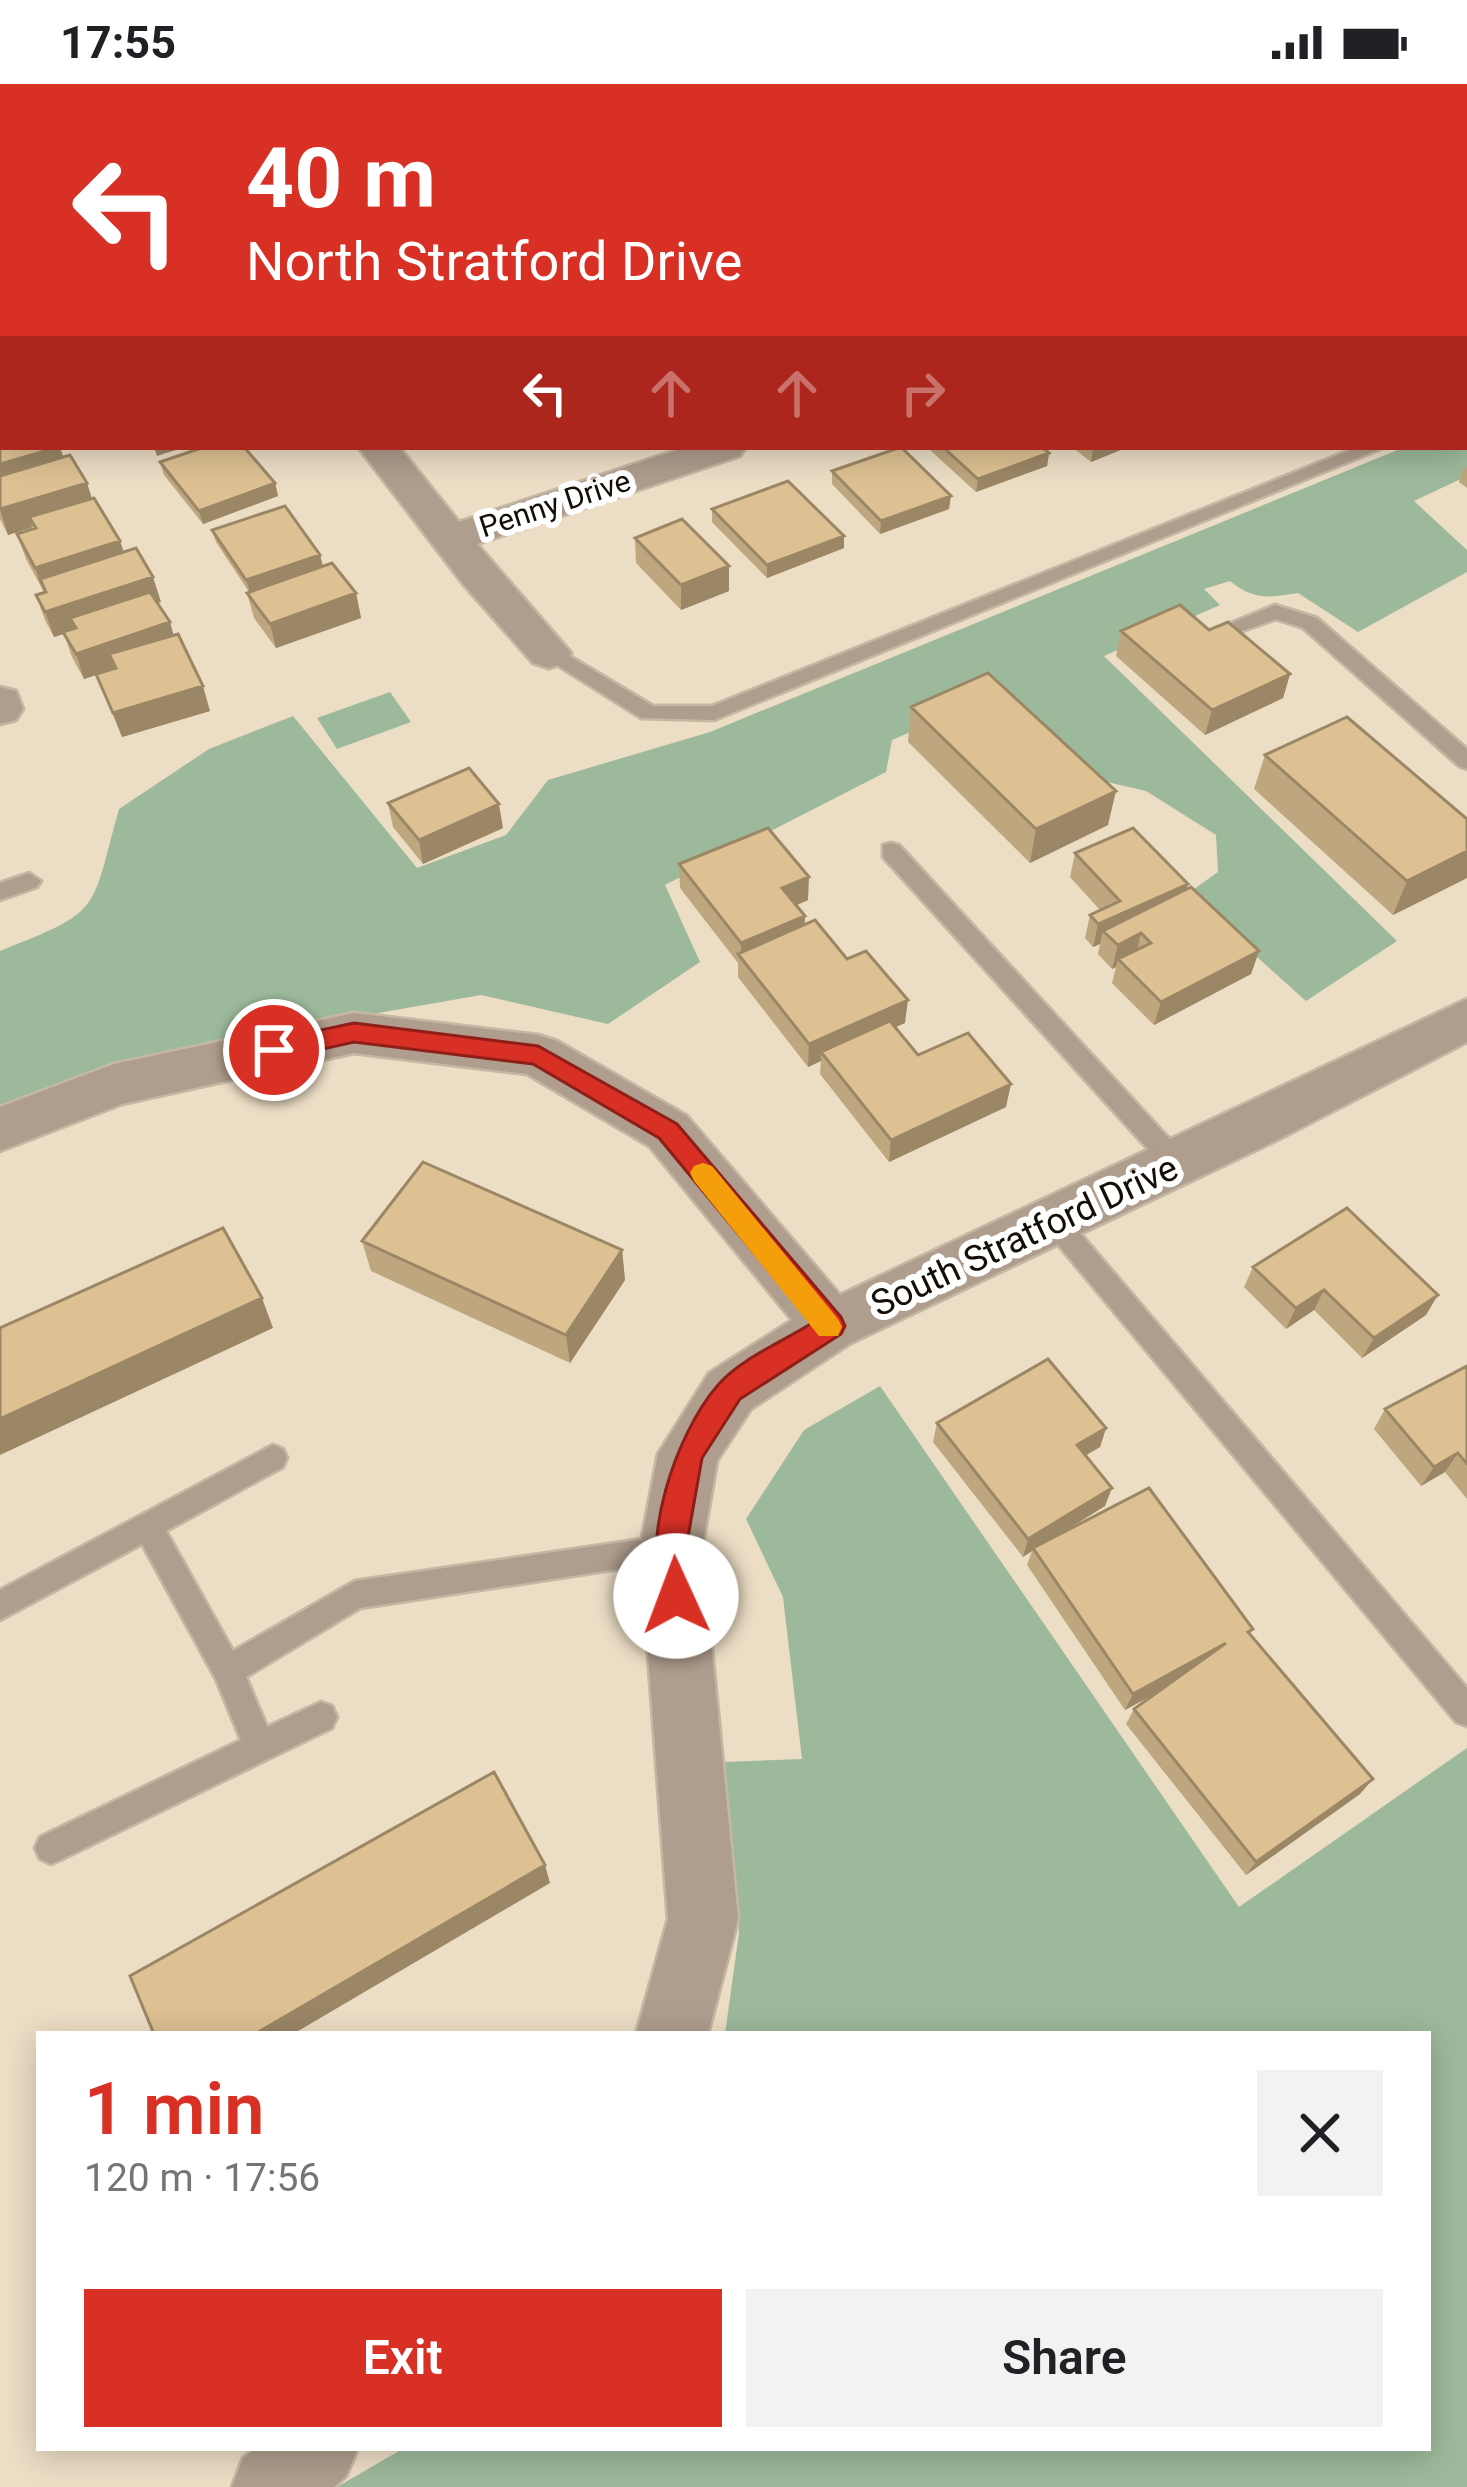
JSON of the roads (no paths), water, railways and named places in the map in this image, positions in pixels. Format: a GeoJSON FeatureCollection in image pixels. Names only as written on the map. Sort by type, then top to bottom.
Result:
{"type":"FeatureCollection","features":[{"type":"Feature","properties":{"kind":"street"},"geometry":{"type":"LineString","coordinates":[[380,450],[549,653]]}},
{"type":"Feature","properties":{"kind":"street","name":"Penny Drive"},"geometry":{"type":"LineString","coordinates":[[452,538],[717,450]]}},
{"type":"Feature","properties":{"kind":"street","name":"South Stratford Drive"},"geometry":{"type":"LineString","coordinates":[[673,2031],[704,1918],[671,1548],[688,1454],[730,1390],[831,1326],[1467,1019]]}},
{"type":"Feature","properties":{"kind":"street"},"geometry":{"type":"LineString","coordinates":[[0,1130],[114,1084],[354,1033],[538,1055],[668,1131],[831,1326]]}},
{"type":"Feature","properties":{"kind":"street"},"geometry":{"type":"LineString","coordinates":[[272,2487],[314,2451]]}},
{"type":"Feature","properties":{"kind":"lane"},"geometry":{"type":"LineString","coordinates":[[549,653],[649,713],[714,713],[1368,450]]}},
{"type":"Feature","properties":{"kind":"lane"},"geometry":{"type":"LineString","coordinates":[[1212,635],[1275,612],[1310,623],[1467,761]]}},
{"type":"Feature","properties":{"kind":"lane"},"geometry":{"type":"LineString","coordinates":[[891,851],[1176,1163]]}},
{"type":"Feature","properties":{"kind":"lane"},"geometry":{"type":"LineString","coordinates":[[0,892],[28,881]]}},
{"type":"Feature","properties":{"kind":"lane"},"geometry":{"type":"LineString","coordinates":[[1054,1221],[1467,1711]]}},
{"type":"Feature","properties":{"kind":"lane"},"geometry":{"type":"LineString","coordinates":[[0,1606],[273,1458]]}},
{"type":"Feature","properties":{"kind":"lane"},"geometry":{"type":"LineString","coordinates":[[147,1526],[228,1671],[259,1746]]}},
{"type":"Feature","properties":{"kind":"lane"},"geometry":{"type":"LineString","coordinates":[[228,1671],[356,1595],[671,1548]]}},
{"type":"Feature","properties":{"kind":"lane"},"geometry":{"type":"LineString","coordinates":[[51,1848],[320,1717]]}}]}
